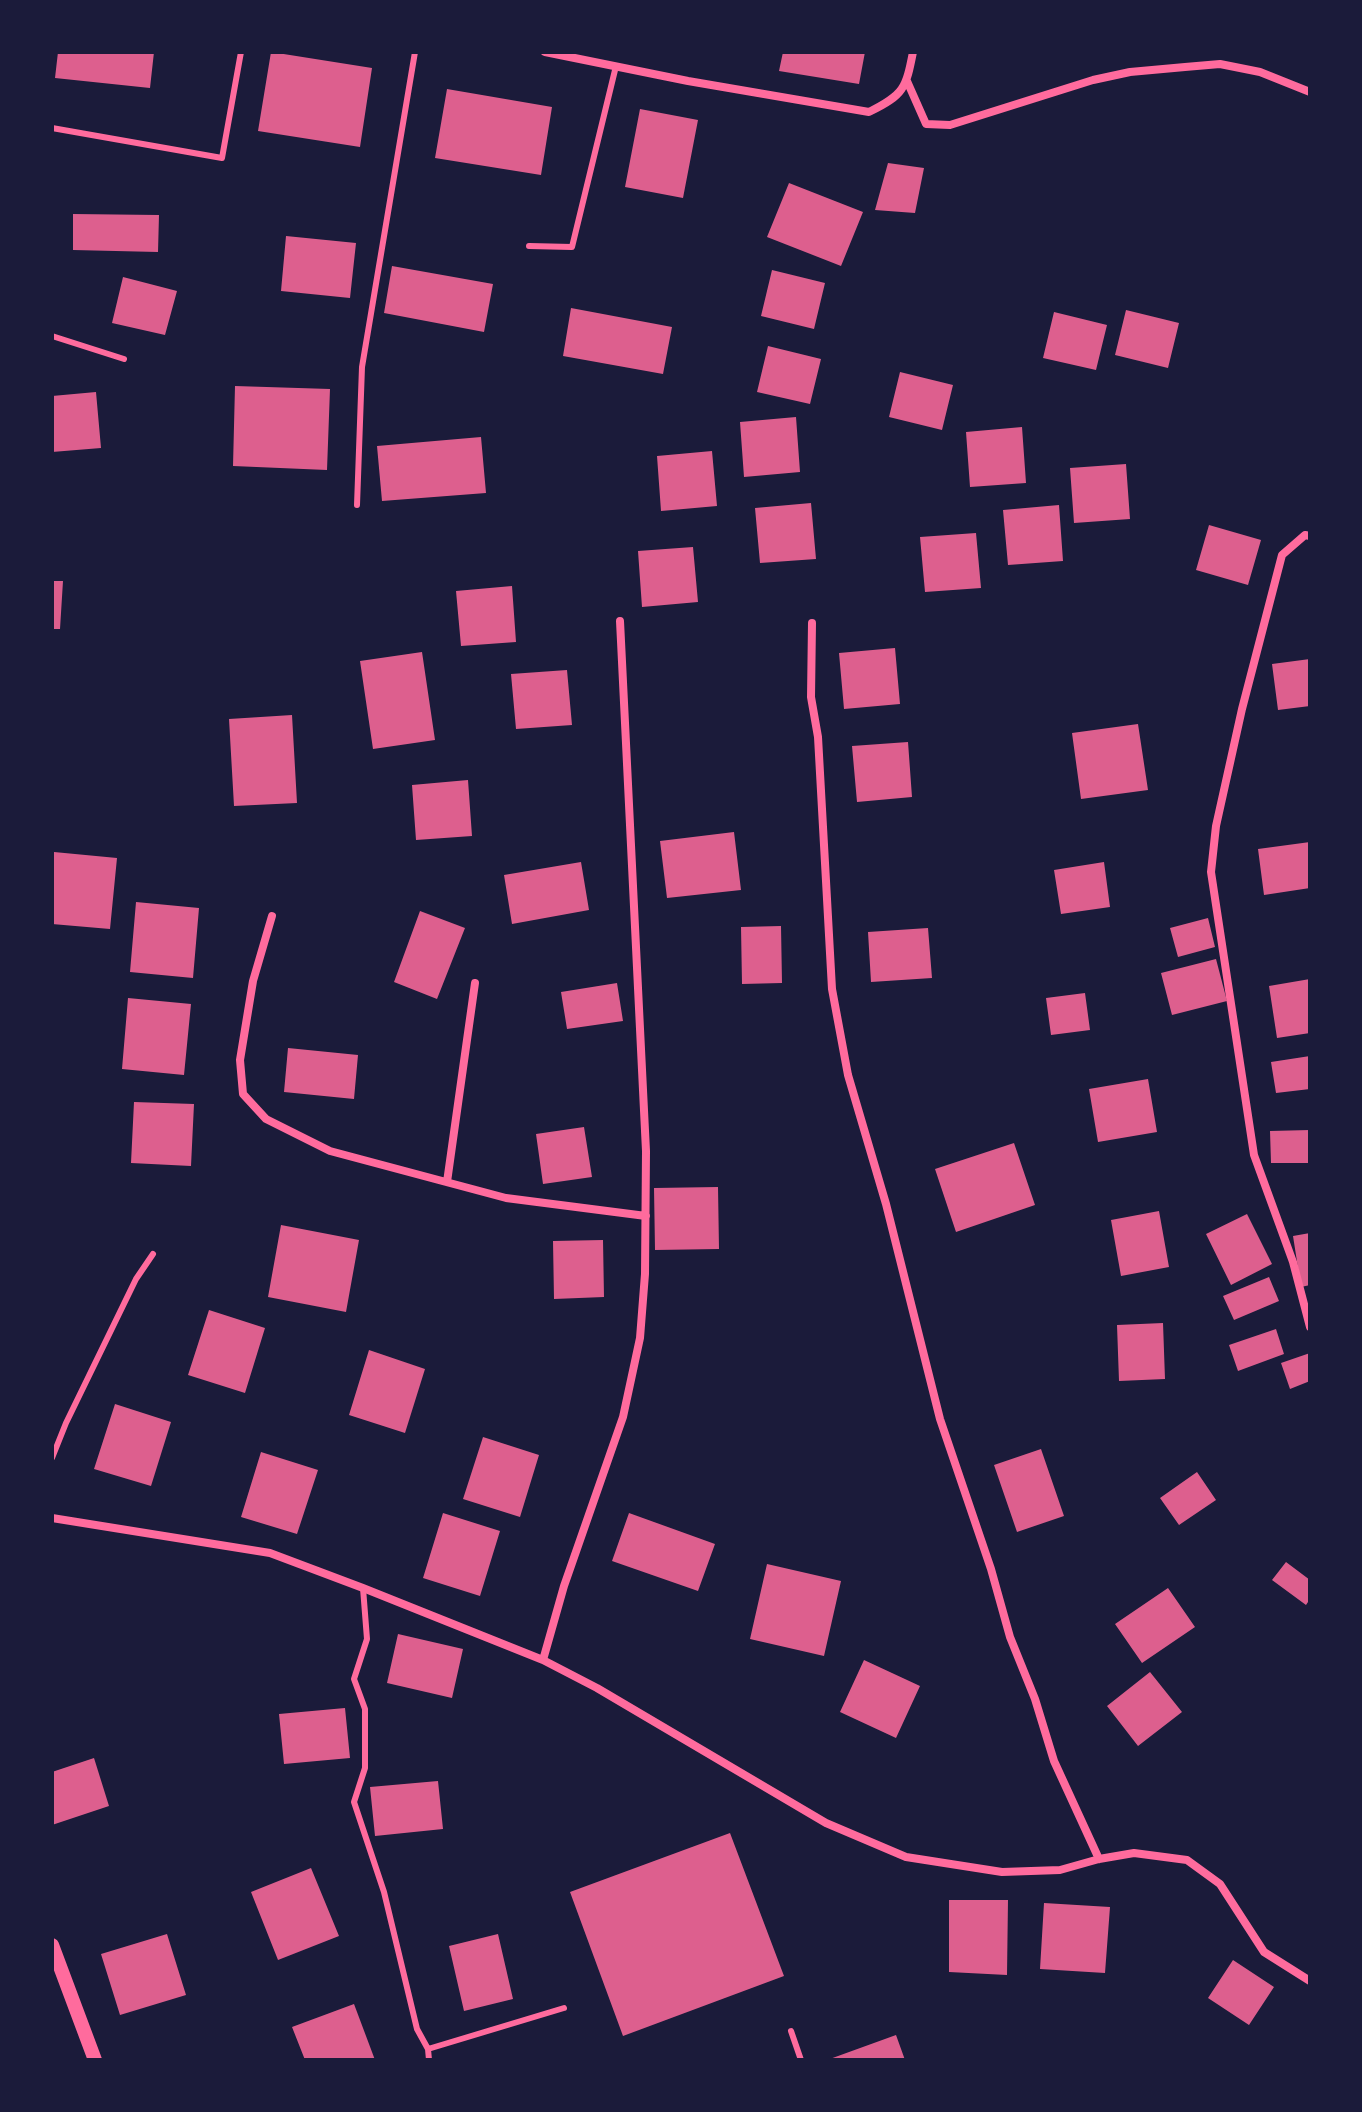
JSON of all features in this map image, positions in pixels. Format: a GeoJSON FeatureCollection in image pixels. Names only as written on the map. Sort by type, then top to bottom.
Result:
{"type":"FeatureCollection","features":[{"type":"Feature","properties":{"kind":"street"},"geometry":{"type":"LineString","coordinates":[[545,52],[869,112],[893,101],[907,81],[913,52]]}},
{"type":"Feature","properties":{"kind":"street"},"geometry":{"type":"LineString","coordinates":[[907,81],[926,124],[950,125],[1093,80],[1130,72],[1220,64],[1247,69],[1310,92]]}},
{"type":"Feature","properties":{"kind":"street"},"geometry":{"type":"LineString","coordinates":[[1310,536],[1305,535],[1282,555],[1239,723],[1216,826],[1211,872],[1254,1155],[1293,1262],[1310,1327]]}},
{"type":"Feature","properties":{"kind":"street"},"geometry":{"type":"LineString","coordinates":[[543,1660],[564,1586],[623,1417],[640,1338],[645,1274],[645,1121],[620,621]]}},
{"type":"Feature","properties":{"kind":"street"},"geometry":{"type":"LineString","coordinates":[[812,623],[811,697],[818,737],[832,989],[848,1075],[886,1204],[940,1419],[991,1569],[1010,1637],[1035,1699],[1054,1761],[1099,1859]]}},
{"type":"Feature","properties":{"kind":"street"},"geometry":{"type":"LineString","coordinates":[[272,916],[253,981],[240,1060],[243,1094],[266,1119],[330,1151],[506,1198],[646,1216]]}},
{"type":"Feature","properties":{"kind":"street"},"geometry":{"type":"LineString","coordinates":[[447,1182],[475,983]]}},
{"type":"Feature","properties":{"kind":"street"},"geometry":{"type":"LineString","coordinates":[[52,1518],[270,1553],[363,1588],[543,1660],[597,1688],[826,1823],[906,1857],[1002,1872],[1060,1870],[1134,1853],[1187,1860],[1220,1884],[1264,1952],[1310,1981]]}},
{"type":"Feature","properties":{"kind":"street"},"geometry":{"type":"LineString","coordinates":[[52,1945],[95,2060]]}},
{"type":"Feature","properties":{"kind":"lane"},"geometry":{"type":"LineString","coordinates":[[52,128],[222,158],[241,52]]}},
{"type":"Feature","properties":{"kind":"lane"},"geometry":{"type":"LineString","coordinates":[[357,505],[362,367],[415,52]]}},
{"type":"Feature","properties":{"kind":"lane"},"geometry":{"type":"LineString","coordinates":[[529,246],[572,247],[616,66]]}},
{"type":"Feature","properties":{"kind":"lane"},"geometry":{"type":"LineString","coordinates":[[52,336],[124,359]]}},
{"type":"Feature","properties":{"kind":"lane"},"geometry":{"type":"LineString","coordinates":[[52,1458],[136,1279],[153,1254]]}},
{"type":"Feature","properties":{"kind":"lane"},"geometry":{"type":"LineString","coordinates":[[363,1588],[367,1639],[354,1679],[365,1709],[365,1768],[354,1802],[384,1892],[417,2029],[428,2049],[429,2060]]}},
{"type":"Feature","properties":{"kind":"lane"},"geometry":{"type":"LineString","coordinates":[[428,2049],[564,2008]]}},
{"type":"Feature","properties":{"kind":"lane"},"geometry":{"type":"LineString","coordinates":[[791,2031],[801,2060]]}},
{"type":"Feature","properties":{"kind":"building"},"geometry":{"type":"Polygon","coordinates":[[[58,52],[154,52],[150,88],[55,78],[58,52]]]}},
{"type":"Feature","properties":{"kind":"building"},"geometry":{"type":"Polygon","coordinates":[[[271,52],[372,68],[360,147],[258,131],[271,52]]]}},
{"type":"Feature","properties":{"kind":"building"},"geometry":{"type":"Polygon","coordinates":[[[783,52],[865,52],[859,84],[779,71],[783,52]]]}},
{"type":"Feature","properties":{"kind":"building"},"geometry":{"type":"Polygon","coordinates":[[[447,89],[552,107],[541,175],[435,158],[447,89]]]}},
{"type":"Feature","properties":{"kind":"building"},"geometry":{"type":"Polygon","coordinates":[[[640,109],[698,120],[683,198],[625,187],[640,109]]]}},
{"type":"Feature","properties":{"kind":"building"},"geometry":{"type":"Polygon","coordinates":[[[888,163],[924,168],[915,213],[875,210],[888,163]]]}},
{"type":"Feature","properties":{"kind":"building"},"geometry":{"type":"Polygon","coordinates":[[[789,183],[863,212],[841,266],[767,237],[789,183]]]}},
{"type":"Feature","properties":{"kind":"building"},"geometry":{"type":"Polygon","coordinates":[[[73,214],[159,215],[158,252],[73,250],[73,214]]]}},
{"type":"Feature","properties":{"kind":"building"},"geometry":{"type":"Polygon","coordinates":[[[286,236],[356,243],[350,298],[281,291],[286,236]]]}},
{"type":"Feature","properties":{"kind":"building"},"geometry":{"type":"Polygon","coordinates":[[[392,266],[493,284],[484,332],[384,313],[392,266]]]}},
{"type":"Feature","properties":{"kind":"building"},"geometry":{"type":"Polygon","coordinates":[[[772,270],[825,283],[814,329],[761,316],[772,270]]]}},
{"type":"Feature","properties":{"kind":"building"},"geometry":{"type":"Polygon","coordinates":[[[123,277],[177,291],[165,335],[112,323],[123,277]]]}},
{"type":"Feature","properties":{"kind":"building"},"geometry":{"type":"Polygon","coordinates":[[[571,308],[672,327],[663,374],[563,356],[571,308]]]}},
{"type":"Feature","properties":{"kind":"building"},"geometry":{"type":"Polygon","coordinates":[[[1126,310],[1179,323],[1168,368],[1115,355],[1126,310]]]}},
{"type":"Feature","properties":{"kind":"building"},"geometry":{"type":"Polygon","coordinates":[[[1054,312],[1107,325],[1096,370],[1043,358],[1054,312]]]}},
{"type":"Feature","properties":{"kind":"building"},"geometry":{"type":"Polygon","coordinates":[[[768,346],[821,359],[810,404],[757,392],[768,346]]]}},
{"type":"Feature","properties":{"kind":"building"},"geometry":{"type":"Polygon","coordinates":[[[900,372],[953,385],[942,430],[889,417],[900,372]]]}},
{"type":"Feature","properties":{"kind":"building"},"geometry":{"type":"Polygon","coordinates":[[[235,386],[330,389],[327,470],[233,466],[235,386]]]}},
{"type":"Feature","properties":{"kind":"building"},"geometry":{"type":"Polygon","coordinates":[[[96,392],[101,448],[52,452],[52,396],[96,392]]]}},
{"type":"Feature","properties":{"kind":"building"},"geometry":{"type":"Polygon","coordinates":[[[796,417],[800,472],[744,477],[740,422],[796,417]]]}},
{"type":"Feature","properties":{"kind":"building"},"geometry":{"type":"Polygon","coordinates":[[[1022,427],[1026,483],[970,487],[966,432],[1022,427]]]}},
{"type":"Feature","properties":{"kind":"building"},"geometry":{"type":"Polygon","coordinates":[[[481,437],[486,493],[382,501],[377,446],[481,437]]]}},
{"type":"Feature","properties":{"kind":"building"},"geometry":{"type":"Polygon","coordinates":[[[712,451],[717,506],[661,511],[657,456],[712,451]]]}},
{"type":"Feature","properties":{"kind":"building"},"geometry":{"type":"Polygon","coordinates":[[[1126,464],[1130,519],[1074,523],[1070,468],[1126,464]]]}},
{"type":"Feature","properties":{"kind":"building"},"geometry":{"type":"Polygon","coordinates":[[[811,503],[816,559],[760,563],[755,508],[811,503]]]}},
{"type":"Feature","properties":{"kind":"building"},"geometry":{"type":"Polygon","coordinates":[[[1059,505],[1063,561],[1008,565],[1003,510],[1059,505]]]}},
{"type":"Feature","properties":{"kind":"building"},"geometry":{"type":"Polygon","coordinates":[[[1209,525],[1261,540],[1248,585],[1196,570],[1209,525]]]}},
{"type":"Feature","properties":{"kind":"building"},"geometry":{"type":"Polygon","coordinates":[[[976,533],[981,588],[925,592],[920,537],[976,533]]]}},
{"type":"Feature","properties":{"kind":"building"},"geometry":{"type":"Polygon","coordinates":[[[693,547],[698,602],[642,607],[638,551],[693,547]]]}},
{"type":"Feature","properties":{"kind":"building"},"geometry":{"type":"Polygon","coordinates":[[[52,581],[63,581],[60,629],[52,629],[52,581]]]}},
{"type":"Feature","properties":{"kind":"building"},"geometry":{"type":"Polygon","coordinates":[[[512,586],[516,642],[461,646],[456,591],[512,586]]]}},
{"type":"Feature","properties":{"kind":"building"},"geometry":{"type":"Polygon","coordinates":[[[895,648],[900,704],[844,709],[839,653],[895,648]]]}},
{"type":"Feature","properties":{"kind":"building"},"geometry":{"type":"Polygon","coordinates":[[[422,652],[435,740],[373,749],[360,661],[422,652]]]}},
{"type":"Feature","properties":{"kind":"building"},"geometry":{"type":"Polygon","coordinates":[[[1310,659],[1310,706],[1278,710],[1272,664],[1310,659]]]}},
{"type":"Feature","properties":{"kind":"building"},"geometry":{"type":"Polygon","coordinates":[[[567,670],[572,725],[516,729],[511,674],[567,670]]]}},
{"type":"Feature","properties":{"kind":"building"},"geometry":{"type":"Polygon","coordinates":[[[292,715],[297,803],[234,806],[229,719],[292,715]]]}},
{"type":"Feature","properties":{"kind":"building"},"geometry":{"type":"Polygon","coordinates":[[[1138,724],[1148,790],[1081,799],[1072,733],[1138,724]]]}},
{"type":"Feature","properties":{"kind":"building"},"geometry":{"type":"Polygon","coordinates":[[[908,742],[912,797],[857,802],[852,746],[908,742]]]}},
{"type":"Feature","properties":{"kind":"building"},"geometry":{"type":"Polygon","coordinates":[[[468,780],[472,836],[416,840],[412,785],[468,780]]]}},
{"type":"Feature","properties":{"kind":"building"},"geometry":{"type":"Polygon","coordinates":[[[734,832],[741,890],[667,898],[660,841],[734,832]]]}},
{"type":"Feature","properties":{"kind":"building"},"geometry":{"type":"Polygon","coordinates":[[[1310,842],[1310,888],[1264,895],[1258,849],[1310,842]]]}},
{"type":"Feature","properties":{"kind":"building"},"geometry":{"type":"Polygon","coordinates":[[[54,852],[117,858],[110,929],[52,924],[54,852]]]}},
{"type":"Feature","properties":{"kind":"building"},"geometry":{"type":"Polygon","coordinates":[[[581,862],[589,910],[512,924],[504,875],[581,862]]]}},
{"type":"Feature","properties":{"kind":"building"},"geometry":{"type":"Polygon","coordinates":[[[1104,862],[1110,907],[1061,914],[1054,870],[1104,862]]]}},
{"type":"Feature","properties":{"kind":"building"},"geometry":{"type":"Polygon","coordinates":[[[136,902],[199,908],[193,978],[130,972],[136,902]]]}},
{"type":"Feature","properties":{"kind":"building"},"geometry":{"type":"Polygon","coordinates":[[[420,911],[465,928],[437,999],[394,982],[420,911]]]}},
{"type":"Feature","properties":{"kind":"building"},"geometry":{"type":"Polygon","coordinates":[[[1208,918],[1215,947],[1178,957],[1170,928],[1208,918]]]}},
{"type":"Feature","properties":{"kind":"building"},"geometry":{"type":"Polygon","coordinates":[[[781,926],[782,983],[742,984],[741,927],[781,926]]]}},
{"type":"Feature","properties":{"kind":"building"},"geometry":{"type":"Polygon","coordinates":[[[928,928],[932,978],[871,982],[868,932],[928,928]]]}},
{"type":"Feature","properties":{"kind":"building"},"geometry":{"type":"Polygon","coordinates":[[[1216,959],[1227,1001],[1172,1015],[1161,973],[1216,959]]]}},
{"type":"Feature","properties":{"kind":"building"},"geometry":{"type":"Polygon","coordinates":[[[1310,979],[1310,1033],[1277,1038],[1269,986],[1310,979]]]}},
{"type":"Feature","properties":{"kind":"building"},"geometry":{"type":"Polygon","coordinates":[[[617,983],[623,1021],[567,1029],[561,992],[617,983]]]}},
{"type":"Feature","properties":{"kind":"building"},"geometry":{"type":"Polygon","coordinates":[[[1085,993],[1090,1030],[1051,1035],[1046,998],[1085,993]]]}},
{"type":"Feature","properties":{"kind":"building"},"geometry":{"type":"Polygon","coordinates":[[[128,998],[191,1004],[184,1075],[122,1069],[128,998]]]}},
{"type":"Feature","properties":{"kind":"building"},"geometry":{"type":"Polygon","coordinates":[[[288,1048],[358,1055],[354,1099],[284,1092],[288,1048]]]}},
{"type":"Feature","properties":{"kind":"building"},"geometry":{"type":"Polygon","coordinates":[[[1310,1056],[1310,1089],[1276,1093],[1271,1062],[1310,1056]]]}},
{"type":"Feature","properties":{"kind":"building"},"geometry":{"type":"Polygon","coordinates":[[[1148,1079],[1157,1132],[1098,1142],[1089,1089],[1148,1079]]]}},
{"type":"Feature","properties":{"kind":"building"},"geometry":{"type":"Polygon","coordinates":[[[134,1102],[194,1104],[191,1166],[131,1163],[134,1102]]]}},
{"type":"Feature","properties":{"kind":"building"},"geometry":{"type":"Polygon","coordinates":[[[584,1127],[592,1177],[543,1184],[536,1134],[584,1127]]]}},
{"type":"Feature","properties":{"kind":"building"},"geometry":{"type":"Polygon","coordinates":[[[1310,1130],[1310,1163],[1271,1163],[1270,1131],[1310,1130]]]}},
{"type":"Feature","properties":{"kind":"building"},"geometry":{"type":"Polygon","coordinates":[[[1014,1143],[1035,1205],[956,1232],[935,1169],[1014,1143]]]}},
{"type":"Feature","properties":{"kind":"building"},"geometry":{"type":"Polygon","coordinates":[[[718,1187],[719,1249],[655,1250],[654,1188],[718,1187]]]}},
{"type":"Feature","properties":{"kind":"building"},"geometry":{"type":"Polygon","coordinates":[[[1159,1211],[1169,1267],[1121,1276],[1111,1220],[1159,1211]]]}},
{"type":"Feature","properties":{"kind":"building"},"geometry":{"type":"Polygon","coordinates":[[[1247,1214],[1272,1264],[1231,1285],[1206,1234],[1247,1214]]]}},
{"type":"Feature","properties":{"kind":"building"},"geometry":{"type":"Polygon","coordinates":[[[281,1225],[359,1240],[346,1312],[268,1297],[281,1225]]]}},
{"type":"Feature","properties":{"kind":"building"},"geometry":{"type":"Polygon","coordinates":[[[1310,1233],[1310,1285],[1301,1287],[1293,1236],[1310,1233]]]}},
{"type":"Feature","properties":{"kind":"building"},"geometry":{"type":"Polygon","coordinates":[[[603,1240],[604,1297],[554,1299],[553,1241],[603,1240]]]}},
{"type":"Feature","properties":{"kind":"building"},"geometry":{"type":"Polygon","coordinates":[[[1269,1277],[1279,1301],[1234,1320],[1223,1296],[1269,1277]]]}},
{"type":"Feature","properties":{"kind":"building"},"geometry":{"type":"Polygon","coordinates":[[[209,1310],[265,1328],[245,1393],[188,1375],[209,1310]]]}},
{"type":"Feature","properties":{"kind":"building"},"geometry":{"type":"Polygon","coordinates":[[[1163,1323],[1165,1379],[1119,1381],[1117,1325],[1163,1323]]]}},
{"type":"Feature","properties":{"kind":"building"},"geometry":{"type":"Polygon","coordinates":[[[1276,1329],[1284,1354],[1238,1371],[1229,1345],[1276,1329]]]}},
{"type":"Feature","properties":{"kind":"building"},"geometry":{"type":"Polygon","coordinates":[[[369,1350],[425,1369],[405,1433],[349,1415],[369,1350]]]}},
{"type":"Feature","properties":{"kind":"building"},"geometry":{"type":"Polygon","coordinates":[[[1310,1353],[1310,1381],[1290,1389],[1281,1363],[1310,1353]]]}},
{"type":"Feature","properties":{"kind":"building"},"geometry":{"type":"Polygon","coordinates":[[[115,1404],[171,1422],[151,1486],[94,1469],[115,1404]]]}},
{"type":"Feature","properties":{"kind":"building"},"geometry":{"type":"Polygon","coordinates":[[[483,1437],[539,1455],[520,1517],[463,1499],[483,1437]]]}},
{"type":"Feature","properties":{"kind":"building"},"geometry":{"type":"Polygon","coordinates":[[[1041,1449],[1064,1516],[1017,1532],[994,1465],[1041,1449]]]}},
{"type":"Feature","properties":{"kind":"building"},"geometry":{"type":"Polygon","coordinates":[[[261,1452],[318,1470],[297,1534],[241,1517],[261,1452]]]}},
{"type":"Feature","properties":{"kind":"building"},"geometry":{"type":"Polygon","coordinates":[[[1197,1472],[1216,1500],[1179,1525],[1160,1498],[1197,1472]]]}},
{"type":"Feature","properties":{"kind":"building"},"geometry":{"type":"Polygon","coordinates":[[[443,1513],[500,1531],[480,1596],[423,1578],[443,1513]]]}},
{"type":"Feature","properties":{"kind":"building"},"geometry":{"type":"Polygon","coordinates":[[[629,1513],[715,1544],[698,1591],[612,1561],[629,1513]]]}},
{"type":"Feature","properties":{"kind":"building"},"geometry":{"type":"Polygon","coordinates":[[[1286,1562],[1310,1580],[1310,1599],[1306,1605],[1272,1580],[1286,1562]]]}},
{"type":"Feature","properties":{"kind":"building"},"geometry":{"type":"Polygon","coordinates":[[[767,1564],[841,1581],[824,1656],[750,1639],[767,1564]]]}},
{"type":"Feature","properties":{"kind":"building"},"geometry":{"type":"Polygon","coordinates":[[[1168,1588],[1195,1627],[1142,1663],[1115,1624],[1168,1588]]]}},
{"type":"Feature","properties":{"kind":"building"},"geometry":{"type":"Polygon","coordinates":[[[398,1634],[463,1649],[452,1698],[387,1683],[398,1634]]]}},
{"type":"Feature","properties":{"kind":"building"},"geometry":{"type":"Polygon","coordinates":[[[864,1660],[920,1686],[896,1738],[840,1712],[864,1660]]]}},
{"type":"Feature","properties":{"kind":"building"},"geometry":{"type":"Polygon","coordinates":[[[1150,1672],[1182,1712],[1138,1746],[1107,1706],[1150,1672]]]}},
{"type":"Feature","properties":{"kind":"building"},"geometry":{"type":"Polygon","coordinates":[[[345,1708],[350,1758],[284,1764],[279,1714],[345,1708]]]}},
{"type":"Feature","properties":{"kind":"building"},"geometry":{"type":"Polygon","coordinates":[[[94,1758],[109,1806],[52,1825],[52,1772],[94,1758]]]}},
{"type":"Feature","properties":{"kind":"building"},"geometry":{"type":"Polygon","coordinates":[[[438,1781],[443,1829],[375,1836],[370,1787],[438,1781]]]}},
{"type":"Feature","properties":{"kind":"building"},"geometry":{"type":"Polygon","coordinates":[[[730,1833],[784,1976],[623,2036],[570,1892],[730,1833]]]}},
{"type":"Feature","properties":{"kind":"building"},"geometry":{"type":"Polygon","coordinates":[[[311,1868],[339,1936],[278,1960],[251,1892],[311,1868]]]}},
{"type":"Feature","properties":{"kind":"building"},"geometry":{"type":"Polygon","coordinates":[[[949,1900],[1008,1900],[1007,1975],[949,1972],[949,1900]]]}},
{"type":"Feature","properties":{"kind":"building"},"geometry":{"type":"Polygon","coordinates":[[[1044,1903],[1110,1907],[1105,1973],[1040,1969],[1044,1903]]]}},
{"type":"Feature","properties":{"kind":"building"},"geometry":{"type":"Polygon","coordinates":[[[167,1934],[186,1995],[120,2015],[101,1954],[167,1934]]]}},
{"type":"Feature","properties":{"kind":"building"},"geometry":{"type":"Polygon","coordinates":[[[498,1934],[513,1999],[464,2011],[449,1946],[498,1934]]]}},
{"type":"Feature","properties":{"kind":"building"},"geometry":{"type":"Polygon","coordinates":[[[1233,1960],[1274,1987],[1249,2025],[1208,1998],[1233,1960]]]}},
{"type":"Feature","properties":{"kind":"building"},"geometry":{"type":"Polygon","coordinates":[[[354,2004],[375,2060],[305,2060],[292,2027],[354,2004]]]}},
{"type":"Feature","properties":{"kind":"building"},"geometry":{"type":"Polygon","coordinates":[[[896,2035],[905,2060],[827,2060],[896,2035]]]}}]}
